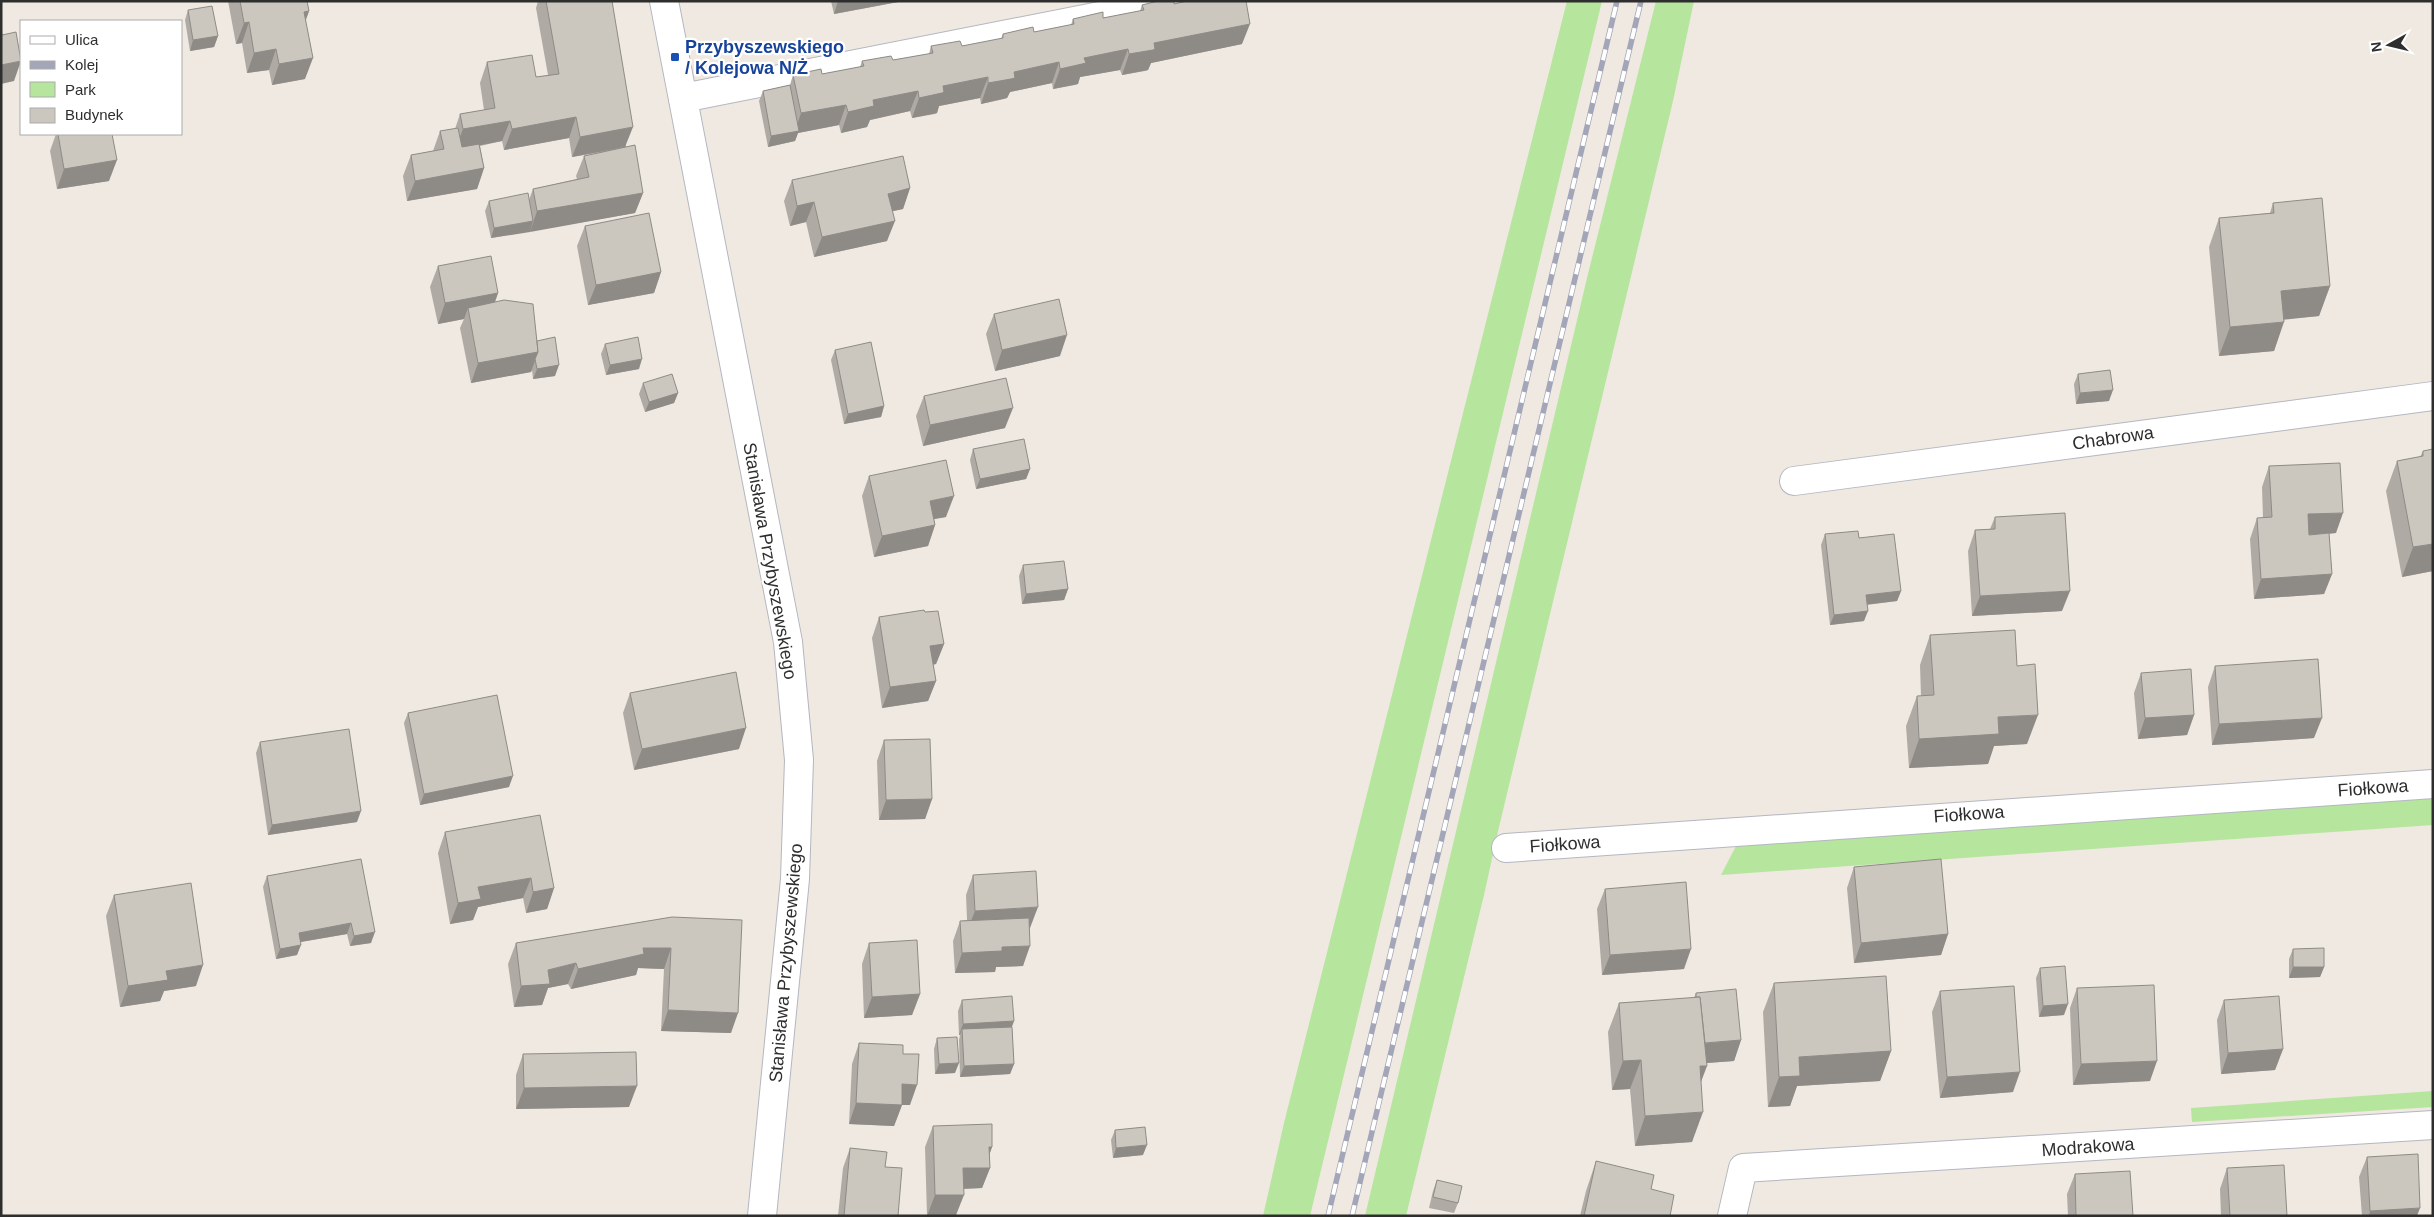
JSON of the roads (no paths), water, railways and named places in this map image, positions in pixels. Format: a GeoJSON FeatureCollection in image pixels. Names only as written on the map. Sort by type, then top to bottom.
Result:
{"type":"FeatureCollection","features":[{"type":"Feature","properties":{"kind":"street","name":"Stanisława Przybyszewskiego"},"geometry":{"type":"LineString","coordinates":[[664,1],[788,642],[799,760],[795,879],[762,1216]]}},
{"type":"Feature","properties":{"kind":"street"},"geometry":{"type":"LineString","coordinates":[[683,98],[1176,1]]}},
{"type":"Feature","properties":{"kind":"street","name":"Chabrowa"},"geometry":{"type":"LineString","coordinates":[[1794,480],[2433,396]]}},
{"type":"Feature","properties":{"kind":"street","name":"Fiołkowa"},"geometry":{"type":"LineString","coordinates":[[1506,848],[1883,820],[2433,784]]}},
{"type":"Feature","properties":{"kind":"street","name":"Modrakowa"},"geometry":{"type":"LineString","coordinates":[[1732,1216],[1743,1168],[2433,1125]]}},
{"type":"Feature","properties":{"kind":"railway"},"geometry":{"type":"LineString","coordinates":[[1328,1216],[1617,1]]}},
{"type":"Feature","properties":{"kind":"railway"},"geometry":{"type":"LineString","coordinates":[[1352,1216],[1641,1]]}},
{"type":"Feature","properties":{"kind":"place","name":"Przybyszewskiego / Kolejowa N/Ż"},"geometry":{"type":"Point","coordinates":[675,57]}}]}
